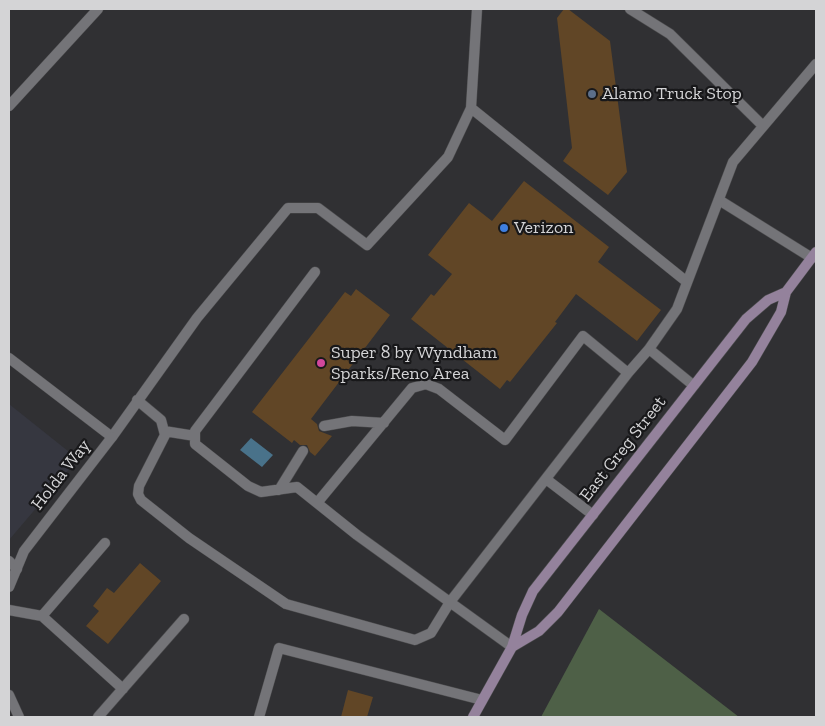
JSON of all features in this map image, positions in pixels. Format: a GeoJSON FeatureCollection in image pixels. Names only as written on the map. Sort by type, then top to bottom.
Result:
{"type":"FeatureCollection","features":[{"type":"Feature","properties":{"kind":"main road","name":"East Greg Street"},"geometry":{"type":"LineString","coordinates":[[512,648],[539,631],[558,612],[740,378],[767,339],[781,312],[786,292],[814,255]]}},
{"type":"Feature","properties":{"kind":"main road","name":"East Greg Street"},"geometry":{"type":"LineString","coordinates":[[473,717],[512,648],[522,615],[534,591],[746,319],[768,300],[786,292]]}},
{"type":"Feature","properties":{"kind":"street"},"geometry":{"type":"LineString","coordinates":[[9,106],[98,9]]}},
{"type":"Feature","properties":{"kind":"street"},"geometry":{"type":"LineString","coordinates":[[477,9],[471,108],[688,282]]}},
{"type":"Feature","properties":{"kind":"street"},"geometry":{"type":"LineString","coordinates":[[630,9],[670,34],[764,126]]}},
{"type":"Feature","properties":{"kind":"street"},"geometry":{"type":"LineString","coordinates":[[137,400],[161,420],[165,435],[139,486],[138,494],[141,500],[189,538],[286,604],[415,640],[430,633],[450,602],[628,373],[649,349],[677,309],[733,162],[816,64]]}},
{"type":"Feature","properties":{"kind":"street","name":"Holda Way"},"geometry":{"type":"LineString","coordinates":[[9,587],[24,551],[43,524],[112,436],[198,318],[288,208],[318,208],[368,245],[448,158],[471,108]]}},
{"type":"Feature","properties":{"kind":"street"},"geometry":{"type":"LineString","coordinates":[[719,200],[814,255]]}},
{"type":"Feature","properties":{"kind":"street"},"geometry":{"type":"LineString","coordinates":[[316,272],[195,431],[195,444],[248,486],[261,492],[297,487],[512,648]]}},
{"type":"Feature","properties":{"kind":"street"},"geometry":{"type":"LineString","coordinates":[[317,503],[412,388],[426,384],[439,389],[505,440],[583,336],[628,373]]}},
{"type":"Feature","properties":{"kind":"street"},"geometry":{"type":"LineString","coordinates":[[649,349],[693,385]]}},
{"type":"Feature","properties":{"kind":"street"},"geometry":{"type":"LineString","coordinates":[[9,358],[112,436]]}},
{"type":"Feature","properties":{"kind":"street"},"geometry":{"type":"LineString","coordinates":[[324,426],[352,421],[384,423]]}},
{"type":"Feature","properties":{"kind":"street"},"geometry":{"type":"LineString","coordinates":[[164,431],[195,436]]}},
{"type":"Feature","properties":{"kind":"street"},"geometry":{"type":"LineString","coordinates":[[279,490],[303,451]]}},
{"type":"Feature","properties":{"kind":"street"},"geometry":{"type":"LineString","coordinates":[[546,479],[593,515]]}},
{"type":"Feature","properties":{"kind":"street"},"geometry":{"type":"LineString","coordinates":[[42,616],[105,543]]}},
{"type":"Feature","properties":{"kind":"street"},"geometry":{"type":"LineString","coordinates":[[9,561],[17,569]]}},
{"type":"Feature","properties":{"kind":"street"},"geometry":{"type":"LineString","coordinates":[[9,610],[42,616],[123,689]]}},
{"type":"Feature","properties":{"kind":"street"},"geometry":{"type":"LineString","coordinates":[[98,717],[184,619]]}},
{"type":"Feature","properties":{"kind":"street"},"geometry":{"type":"LineString","coordinates":[[259,717],[279,648],[482,700]]}},
{"type":"Feature","properties":{"kind":"street"},"geometry":{"type":"LineString","coordinates":[[9,695],[19,717]]}},
{"type":"Feature","properties":{"kind":"shaded area"},"geometry":{"type":"Polygon","coordinates":[[[9,404],[78,459],[9,540],[9,404]]]}},
{"type":"Feature","properties":{"kind":"green space"},"geometry":{"type":"Polygon","coordinates":[[[599,609],[739,717],[541,717],[599,609]]]}},
{"type":"Feature","properties":{"kind":"water"},"geometry":{"type":"Polygon","coordinates":[[[251,438],[273,455],[262,467],[240,450],[251,438]]]}},
{"type":"Feature","properties":{"kind":"building","name":"Alamo Truck Stop"},"geometry":{"type":"Polygon","coordinates":[[[564,9],[568,9],[610,41],[627,172],[608,195],[563,161],[572,148],[557,18],[564,9]]]}},
{"type":"Feature","properties":{"kind":"building"},"geometry":{"type":"Polygon","coordinates":[[[524,181],[609,247],[598,262],[661,310],[637,341],[576,294],[555,322],[557,323],[510,382],[507,380],[500,389],[411,319],[431,294],[434,296],[452,274],[428,255],[469,203],[492,221],[524,181]]]}},
{"type":"Feature","properties":{"kind":"building","name":"Super 8 by Wyndham Sparks/Reno Area"},"geometry":{"type":"Polygon","coordinates":[[[356,289],[390,315],[311,419],[317,424],[319,431],[332,436],[315,456],[310,452],[307,445],[300,445],[294,440],[292,443],[252,412],[345,292],[351,296],[356,289]]]}},
{"type":"Feature","properties":{"kind":"building"},"geometry":{"type":"Polygon","coordinates":[[[140,563],[161,581],[108,644],[86,626],[99,611],[93,606],[107,588],[114,593],[140,563]]]}},
{"type":"Feature","properties":{"kind":"building"},"geometry":{"type":"Polygon","coordinates":[[[348,690],[373,697],[367,717],[341,717],[348,690]]]}},
{"type":"Feature","properties":{"kind":"place","name":"Alamo Truck Stop"},"geometry":{"type":"Point","coordinates":[592,94]}},
{"type":"Feature","properties":{"kind":"place","name":"Verizon"},"geometry":{"type":"Point","coordinates":[504,228]}},
{"type":"Feature","properties":{"kind":"place","name":"Super 8 by Wyndham Sparks/Reno Area"},"geometry":{"type":"Point","coordinates":[321,363]}}]}
